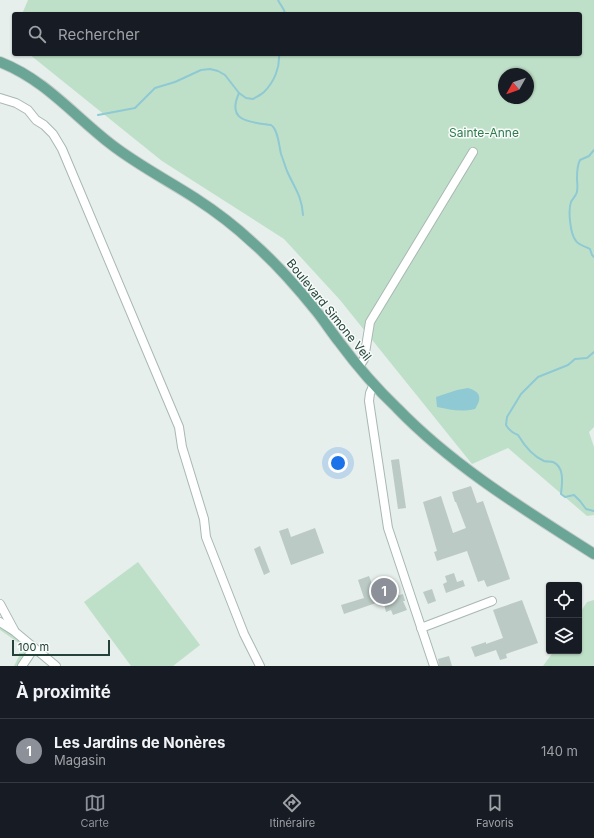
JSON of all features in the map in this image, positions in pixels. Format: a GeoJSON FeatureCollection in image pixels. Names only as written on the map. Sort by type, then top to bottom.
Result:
{"type":"FeatureCollection","features":[{"type":"Feature","properties":{"kind":"main road","name":"Boulevard Simone Veil"},"geometry":{"type":"LineString","coordinates":[[0,62],[21,71],[35,80],[51,92],[96,132],[133,160],[194,197],[238,229],[266,254],[290,279],[358,366],[421,432],[505,497],[594,554]]}},
{"type":"Feature","properties":{"kind":"street"},"geometry":{"type":"LineString","coordinates":[[0,98],[16,103],[28,110],[36,120],[44,125],[53,134],[62,149],[179,427],[182,447],[204,519],[206,537],[244,634],[260,666]]}},
{"type":"Feature","properties":{"kind":"street"},"geometry":{"type":"LineString","coordinates":[[358,366],[364,359],[370,322],[473,152]]}},
{"type":"Feature","properties":{"kind":"street"},"geometry":{"type":"LineString","coordinates":[[374,384],[370,393],[369,401],[388,528],[434,666]]}},
{"type":"Feature","properties":{"kind":"street"},"geometry":{"type":"LineString","coordinates":[[421,628],[492,601]]}},
{"type":"Feature","properties":{"kind":"street"},"geometry":{"type":"LineString","coordinates":[[0,604],[14,631]]}},
{"type":"Feature","properties":{"kind":"street"},"geometry":{"type":"LineString","coordinates":[[0,622],[14,631],[56,666]]}},
{"type":"Feature","properties":{"kind":"street"},"geometry":{"type":"LineString","coordinates":[[22,666],[34,648]]}},
{"type":"Feature","properties":{"kind":"green space","name":"Sainte-Anne"},"geometry":{"type":"Polygon","coordinates":[[[28,0],[594,0],[594,427],[589,432],[594,447],[594,515],[587,516],[508,448],[472,464],[340,300],[284,239],[162,161],[31,56],[582,56],[582,12],[23,12],[28,0]]]}},
{"type":"Feature","properties":{"kind":"green space"},"geometry":{"type":"Polygon","coordinates":[[[138,562],[200,645],[173,666],[131,666],[84,602],[138,562]]]}},
{"type":"Feature","properties":{"kind":"green space"},"geometry":{"type":"Polygon","coordinates":[[[594,600],[594,666],[543,666],[552,654],[582,654],[582,610],[587,602],[594,600]]]}},
{"type":"Feature","properties":{"kind":"green space"},"geometry":{"type":"Polygon","coordinates":[[[0,626],[16,636],[25,647],[25,654],[18,666],[14,666],[19,656],[19,643],[0,630],[0,626]]]}},
{"type":"Feature","properties":{"kind":"water"},"geometry":{"type":"Polygon","coordinates":[[[468,388],[476,391],[479,396],[479,402],[475,409],[456,410],[437,407],[436,397],[468,388]]]}},
{"type":"Feature","properties":{"kind":"building"},"geometry":{"type":"Polygon","coordinates":[[[399,459],[406,508],[398,509],[391,460],[399,459]]]}},
{"type":"Feature","properties":{"kind":"building"},"geometry":{"type":"Polygon","coordinates":[[[471,486],[477,503],[483,501],[510,579],[487,587],[484,580],[478,582],[467,551],[437,561],[434,552],[437,551],[423,502],[441,496],[453,533],[466,528],[452,492],[471,486]]]}},
{"type":"Feature","properties":{"kind":"building"},"geometry":{"type":"Polygon","coordinates":[[[288,528],[291,537],[315,528],[324,553],[291,565],[279,531],[288,528]]]}},
{"type":"Feature","properties":{"kind":"building"},"geometry":{"type":"Polygon","coordinates":[[[260,546],[270,572],[264,575],[254,549],[260,546]]]}},
{"type":"Feature","properties":{"kind":"building"},"geometry":{"type":"Polygon","coordinates":[[[454,573],[457,582],[463,580],[465,586],[446,593],[443,584],[447,582],[445,576],[454,573]]]}},
{"type":"Feature","properties":{"kind":"building"},"geometry":{"type":"Polygon","coordinates":[[[369,576],[379,602],[344,614],[341,605],[364,598],[358,580],[369,576]]]}},
{"type":"Feature","properties":{"kind":"building"},"geometry":{"type":"Polygon","coordinates":[[[432,589],[436,601],[428,604],[423,592],[432,589]]]}},
{"type":"Feature","properties":{"kind":"building"},"geometry":{"type":"Polygon","coordinates":[[[403,594],[405,601],[403,601],[407,610],[393,615],[391,610],[386,612],[383,600],[403,594]]]}},
{"type":"Feature","properties":{"kind":"building"},"geometry":{"type":"Polygon","coordinates":[[[522,600],[538,643],[506,654],[507,658],[500,660],[496,650],[475,657],[471,647],[503,638],[493,610],[522,600]]]}},
{"type":"Feature","properties":{"kind":"building"},"geometry":{"type":"Polygon","coordinates":[[[449,656],[452,666],[439,666],[438,659],[449,656]]]}},
{"type":"Feature","properties":{"kind":"waterway"},"geometry":{"type":"LineString","coordinates":[[278,0],[284,12]]}},
{"type":"Feature","properties":{"kind":"waterway"},"geometry":{"type":"LineString","coordinates":[[98,115],[135,108],[155,88],[175,82],[201,70],[210,69],[225,75],[239,93],[246,98],[253,99],[264,92],[271,84],[277,70],[279,56]]}},
{"type":"Feature","properties":{"kind":"waterway"},"geometry":{"type":"LineString","coordinates":[[239,93],[236,103],[238,115],[242,119],[248,121],[271,125],[275,130],[286,169],[299,197],[303,215]]}},
{"type":"Feature","properties":{"kind":"waterway"},"geometry":{"type":"LineString","coordinates":[[594,150],[589,156],[580,160],[579,162],[577,171],[577,192],[570,206],[570,222],[574,238],[579,244],[590,249],[594,257]]}},
{"type":"Feature","properties":{"kind":"waterway"},"geometry":{"type":"LineString","coordinates":[[594,352],[587,358],[575,359],[568,365],[538,377],[521,394],[507,417],[506,425],[511,431],[518,435],[532,453],[544,461],[557,464],[562,476],[561,494],[565,497],[574,495],[586,509],[594,511]]}},
{"type":"Feature","properties":{"kind":"place","name":"Les Jardins de Nonères"},"geometry":{"type":"Point","coordinates":[384,591]}}]}
